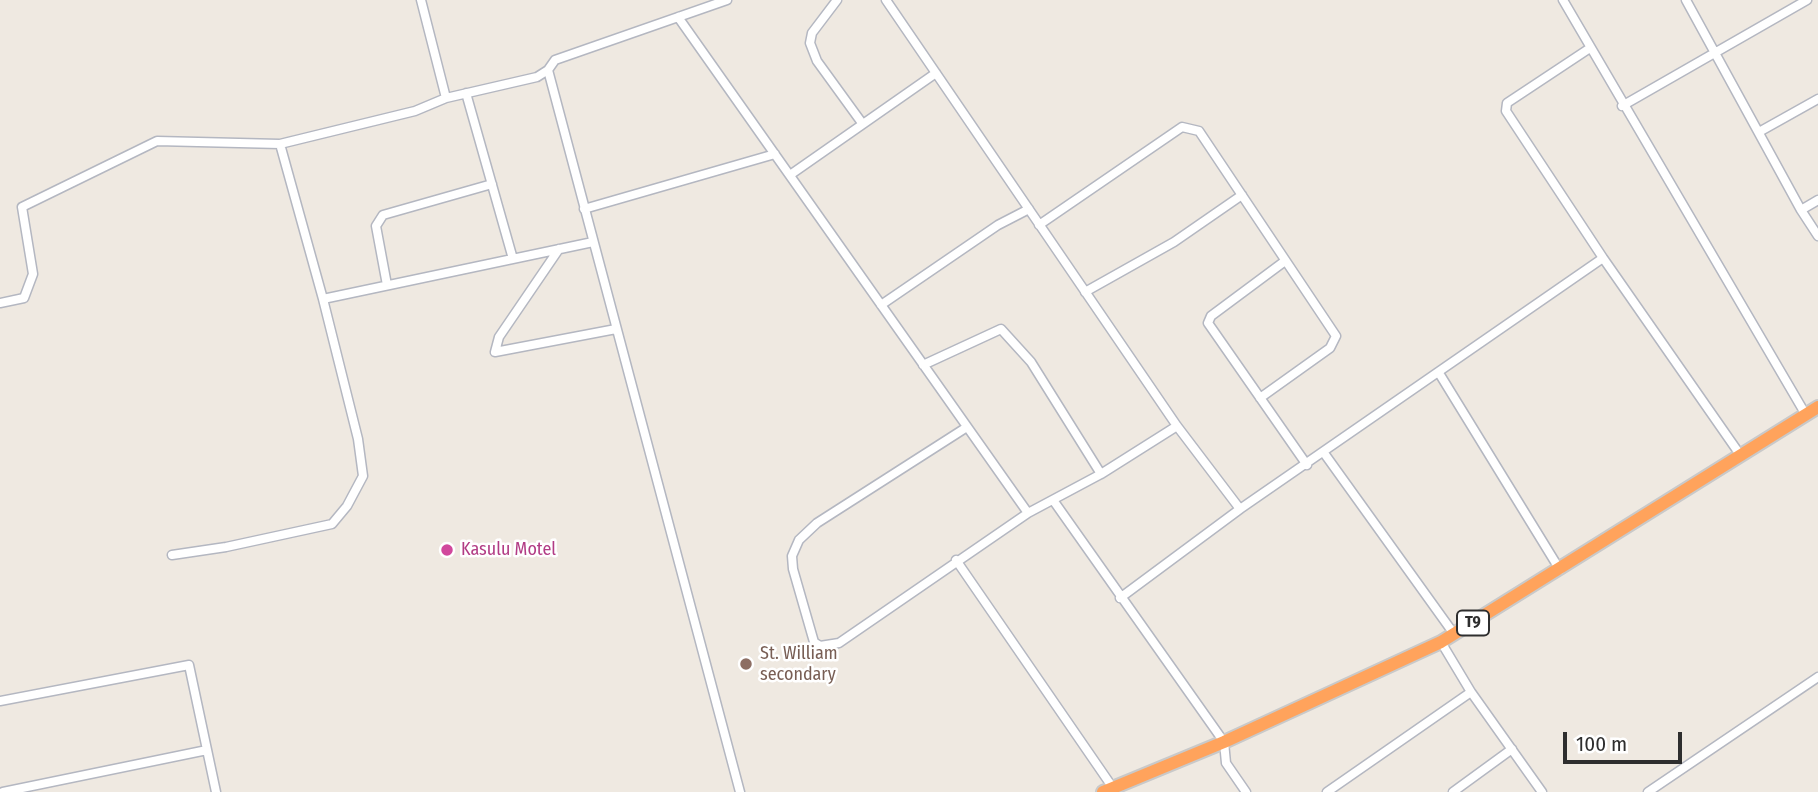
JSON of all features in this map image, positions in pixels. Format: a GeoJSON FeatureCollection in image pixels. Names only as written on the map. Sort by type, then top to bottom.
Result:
{"type":"FeatureCollection","features":[{"type":"Feature","properties":{"kind":"highway","name":"T9"},"geometry":{"type":"LineString","coordinates":[[1108,790],[1223,742],[1441,642],[1818,407]]}},
{"type":"Feature","properties":{"kind":"street"},"geometry":{"type":"LineString","coordinates":[[421,0],[446,98]]}},
{"type":"Feature","properties":{"kind":"street"},"geometry":{"type":"LineString","coordinates":[[0,303],[24,298],[33,274],[22,207],[157,141],[279,144],[415,111],[446,98],[537,77],[548,70],[555,60],[727,0]]}},
{"type":"Feature","properties":{"kind":"street"},"geometry":{"type":"LineString","coordinates":[[837,0],[813,33],[810,43],[817,61],[862,123]]}},
{"type":"Feature","properties":{"kind":"street"},"geometry":{"type":"LineString","coordinates":[[886,0],[1177,426],[1240,509]]}},
{"type":"Feature","properties":{"kind":"street"},"geometry":{"type":"LineString","coordinates":[[1563,0],[1622,106],[1806,415]]}},
{"type":"Feature","properties":{"kind":"street"},"geometry":{"type":"LineString","coordinates":[[1686,0],[1801,210],[1818,236]]}},
{"type":"Feature","properties":{"kind":"street"},"geometry":{"type":"LineString","coordinates":[[1622,106],[1807,0]]}},
{"type":"Feature","properties":{"kind":"street"},"geometry":{"type":"LineString","coordinates":[[678,17],[1028,513]]}},
{"type":"Feature","properties":{"kind":"street"},"geometry":{"type":"LineString","coordinates":[[1590,48],[1507,103],[1506,111],[1603,258],[1741,456]]}},
{"type":"Feature","properties":{"kind":"street"},"geometry":{"type":"LineString","coordinates":[[548,70],[740,792]]}},
{"type":"Feature","properties":{"kind":"street"},"geometry":{"type":"LineString","coordinates":[[790,175],[831,149],[862,123],[936,73]]}},
{"type":"Feature","properties":{"kind":"street"},"geometry":{"type":"LineString","coordinates":[[466,93],[513,259]]}},
{"type":"Feature","properties":{"kind":"street"},"geometry":{"type":"LineString","coordinates":[[1759,132],[1818,99]]}},
{"type":"Feature","properties":{"kind":"street"},"geometry":{"type":"LineString","coordinates":[[1039,225],[1182,127],[1199,131],[1336,336],[1331,348],[1260,398]]}},
{"type":"Feature","properties":{"kind":"street"},"geometry":{"type":"LineString","coordinates":[[172,555],[226,547],[332,524],[347,506],[363,476],[358,439],[323,299],[279,144]]}},
{"type":"Feature","properties":{"kind":"street"},"geometry":{"type":"LineString","coordinates":[[584,209],[775,154]]}},
{"type":"Feature","properties":{"kind":"street"},"geometry":{"type":"LineString","coordinates":[[387,285],[376,226],[383,215],[492,184]]}},
{"type":"Feature","properties":{"kind":"street"},"geometry":{"type":"LineString","coordinates":[[1085,292],[1174,242],[1242,195]]}},
{"type":"Feature","properties":{"kind":"street"},"geometry":{"type":"LineString","coordinates":[[1801,210],[1818,200]]}},
{"type":"Feature","properties":{"kind":"street"},"geometry":{"type":"LineString","coordinates":[[881,304],[998,225],[1029,209]]}},
{"type":"Feature","properties":{"kind":"street"},"geometry":{"type":"LineString","coordinates":[[323,299],[593,242]]}},
{"type":"Feature","properties":{"kind":"street"},"geometry":{"type":"LineString","coordinates":[[559,249],[499,337],[495,352],[616,329]]}},
{"type":"Feature","properties":{"kind":"street"},"geometry":{"type":"LineString","coordinates":[[1120,598],[1240,509],[1603,258]]}},
{"type":"Feature","properties":{"kind":"street"},"geometry":{"type":"LineString","coordinates":[[1285,261],[1211,316],[1208,323],[1307,465]]}},
{"type":"Feature","properties":{"kind":"street"},"geometry":{"type":"LineString","coordinates":[[923,365],[1001,329],[1031,362],[1101,474]]}},
{"type":"Feature","properties":{"kind":"street"},"geometry":{"type":"LineString","coordinates":[[1439,373],[1560,570]]}},
{"type":"Feature","properties":{"kind":"street"},"geometry":{"type":"LineString","coordinates":[[967,428],[817,523],[799,540],[792,556],[814,642],[820,646],[839,642],[1028,513],[1101,474],[1177,426]]}},
{"type":"Feature","properties":{"kind":"street"},"geometry":{"type":"LineString","coordinates":[[1324,453],[1454,634]]}},
{"type":"Feature","properties":{"kind":"street"},"geometry":{"type":"LineString","coordinates":[[1053,500],[1223,742],[1226,763],[1246,792]]}},
{"type":"Feature","properties":{"kind":"street"},"geometry":{"type":"LineString","coordinates":[[956,560],[1108,790]]}},
{"type":"Feature","properties":{"kind":"street"},"geometry":{"type":"LineString","coordinates":[[1441,642],[1471,692],[1542,792]]}},
{"type":"Feature","properties":{"kind":"street"},"geometry":{"type":"LineString","coordinates":[[0,701],[189,664],[216,792]]}},
{"type":"Feature","properties":{"kind":"street"},"geometry":{"type":"LineString","coordinates":[[1648,792],[1818,677]]}},
{"type":"Feature","properties":{"kind":"street"},"geometry":{"type":"LineString","coordinates":[[1327,792],[1471,692]]}},
{"type":"Feature","properties":{"kind":"street"},"geometry":{"type":"LineString","coordinates":[[1453,792],[1511,749]]}},
{"type":"Feature","properties":{"kind":"street"},"geometry":{"type":"LineString","coordinates":[[2,792],[207,750]]}},
{"type":"Feature","properties":{"kind":"place","name":"Kasulu Motel"},"geometry":{"type":"Point","coordinates":[447,550]}},
{"type":"Feature","properties":{"kind":"place","name":"St. William secondary"},"geometry":{"type":"Point","coordinates":[746,664]}}]}
